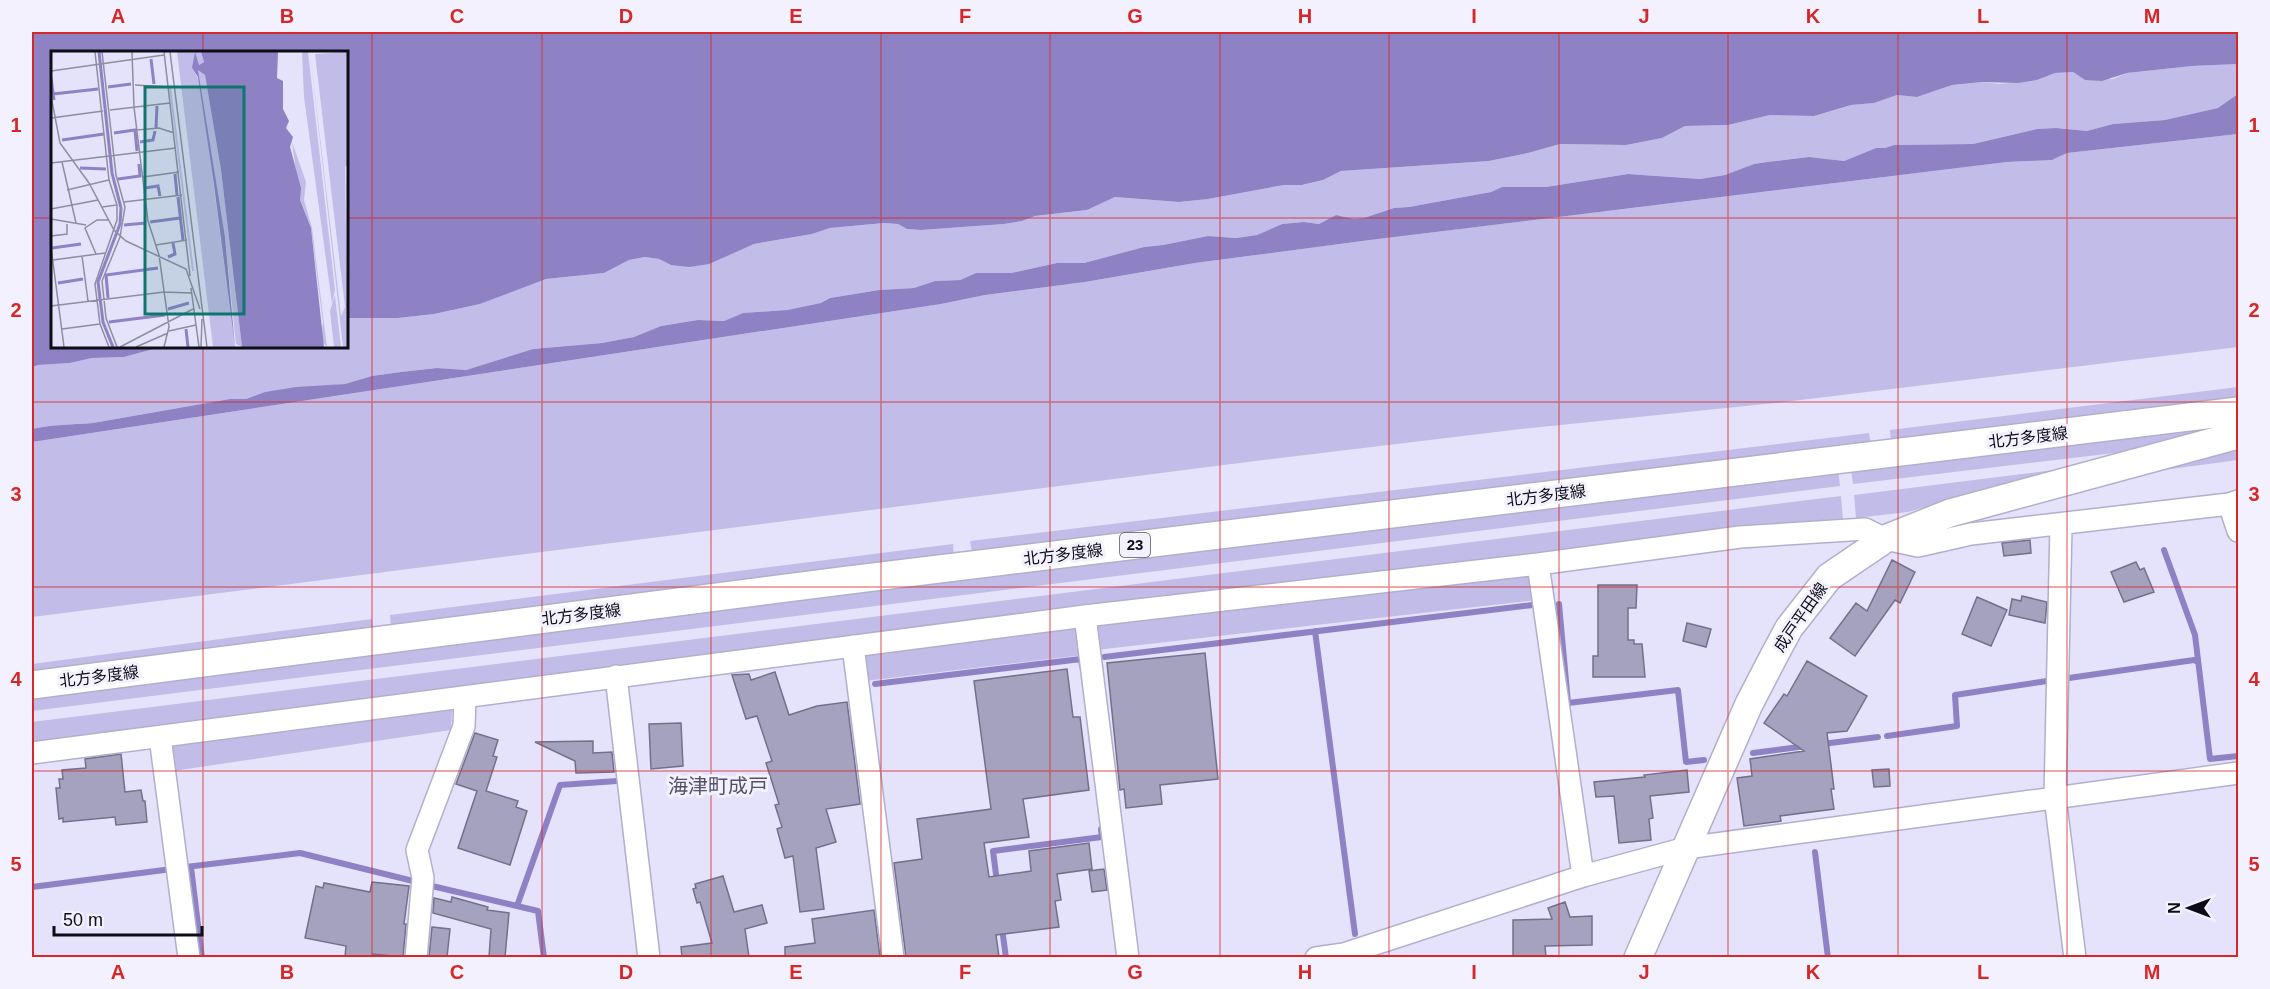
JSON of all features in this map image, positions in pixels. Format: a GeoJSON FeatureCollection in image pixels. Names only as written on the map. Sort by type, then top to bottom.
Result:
{"type":"FeatureCollection","features":[{"type":"Feature","properties":{"kind":"main road","name":"北方多度線"},"geometry":{"type":"LineString","coordinates":[[32,685],[861,578],[2238,411]]}},
{"type":"Feature","properties":{"kind":"main road","name":"成戸平田線"},"geometry":{"type":"LineString","coordinates":[[1638,957],[1749,704],[1789,628],[1828,577],[1885,539],[1950,513],[2238,435]]}},
{"type":"Feature","properties":{"kind":"street"},"geometry":{"type":"LineString","coordinates":[[32,753],[1085,616],[1538,564],[1740,537],[1865,529],[1885,539],[1918,546],[1971,534],[2061,525],[2234,502],[2238,531]]}},
{"type":"Feature","properties":{"kind":"street"},"geometry":{"type":"LineString","coordinates":[[2061,525],[2055,797],[2075,957]]}},
{"type":"Feature","properties":{"kind":"street"},"geometry":{"type":"LineString","coordinates":[[1538,564],[1583,876]]}},
{"type":"Feature","properties":{"kind":"street"},"geometry":{"type":"LineString","coordinates":[[1085,616],[1128,957]]}},
{"type":"Feature","properties":{"kind":"street"},"geometry":{"type":"LineString","coordinates":[[854,646],[893,957]]}},
{"type":"Feature","properties":{"kind":"street"},"geometry":{"type":"LineString","coordinates":[[616,676],[649,957]]}},
{"type":"Feature","properties":{"kind":"street"},"geometry":{"type":"LineString","coordinates":[[416,957],[423,878],[417,850],[464,726],[465,697]]}},
{"type":"Feature","properties":{"kind":"street"},"geometry":{"type":"LineString","coordinates":[[160,737],[189,957]]}},
{"type":"Feature","properties":{"kind":"street"},"geometry":{"type":"LineString","coordinates":[[1316,957],[1344,954],[1583,876],[1686,848],[2238,773]]}},
{"type":"Feature","properties":{"kind":"shaded area"},"geometry":{"type":"Polygon","coordinates":[[[32,32],[2238,32],[2238,64],[2127,73],[2102,81],[2085,80],[2073,72],[2055,73],[2037,80],[2018,83],[1982,82],[1952,85],[1917,97],[1897,95],[1874,103],[1851,105],[1814,116],[1770,115],[1728,125],[1685,126],[1662,138],[1626,145],[1560,144],[1489,161],[1341,171],[1323,180],[1302,185],[1284,185],[1179,202],[1115,197],[1087,210],[1035,216],[1004,224],[921,230],[884,223],[830,228],[812,234],[754,244],[709,264],[689,267],[671,265],[659,259],[645,257],[629,260],[604,273],[546,279],[480,304],[434,314],[398,318],[348,318],[348,51],[51,51],[51,348],[157,348],[124,357],[92,358],[32,367],[32,32]]]}},
{"type":"Feature","properties":{"kind":"shaded area"},"geometry":{"type":"Polygon","coordinates":[[[2238,64],[2238,96],[2219,108],[2165,120],[2113,124],[2087,131],[2037,129],[1973,144],[1894,145],[1876,148],[1844,161],[1809,157],[1767,162],[1754,164],[1725,175],[1700,179],[1628,174],[1546,187],[1502,187],[1491,192],[1394,208],[1364,218],[1354,219],[1336,215],[1319,224],[1304,222],[1282,224],[1257,235],[1236,238],[1208,236],[1144,247],[1084,263],[1057,263],[1011,273],[976,273],[960,280],[935,281],[914,288],[879,290],[830,298],[822,303],[787,310],[743,313],[724,321],[698,320],[661,326],[634,337],[602,343],[533,349],[466,370],[437,368],[401,372],[372,376],[345,384],[265,392],[246,399],[230,399],[93,423],[32,429],[32,367],[38,365],[70,363],[92,358],[124,357],[157,348],[348,348],[348,318],[398,318],[434,314],[480,304],[546,279],[604,273],[629,260],[645,257],[659,259],[671,265],[830,228],[884,223],[921,230],[1004,224],[1035,216],[1087,210],[1115,197],[1179,202],[1208,199],[1284,185],[1303,185],[1323,180],[1341,171],[1489,161],[1560,144],[1626,145],[1662,138],[1685,126],[1728,125],[1770,115],[1814,116],[1851,105],[1874,103],[1897,95],[1917,97],[1952,85],[1982,82],[2000,84],[2037,80],[2055,73],[2073,72],[2085,80],[2113,79],[2127,73],[2238,64]]]}},
{"type":"Feature","properties":{"kind":"shaded area"},"geometry":{"type":"Polygon","coordinates":[[[2238,96],[2238,134],[2067,153],[2052,160],[2007,162],[1195,263],[1085,282],[985,295],[941,304],[32,442],[32,429],[40,427],[93,423],[230,399],[246,399],[265,392],[296,387],[345,384],[372,376],[401,372],[437,368],[466,370],[533,349],[602,343],[634,337],[661,326],[698,320],[724,321],[743,313],[787,310],[821,303],[830,298],[879,290],[914,288],[935,281],[960,280],[976,273],[1011,273],[1057,263],[1084,263],[1144,247],[1208,236],[1236,238],[1257,235],[1282,224],[1304,222],[1319,224],[1336,215],[1354,219],[1364,218],[1394,208],[1491,192],[1502,187],[1546,187],[1628,174],[1700,179],[1725,175],[1754,164],[1767,162],[1809,157],[1844,161],[1876,148],[1894,145],[1973,144],[2037,129],[2087,131],[2113,124],[2165,120],[2218,108],[2238,96]]]}},
{"type":"Feature","properties":{"kind":"shaded area"},"geometry":{"type":"Polygon","coordinates":[[[2238,134],[2238,347],[1775,403],[1521,429],[1263,460],[32,617],[32,442],[941,304],[985,295],[1085,282],[1195,263],[2007,162],[2052,160],[2067,153],[2238,134]]]}},
{"type":"Feature","properties":{"kind":"shaded area"},"geometry":{"type":"Polygon","coordinates":[[[2238,387],[2238,400],[1891,443],[1890,430],[2238,387]]]}},
{"type":"Feature","properties":{"kind":"shaded area"},"geometry":{"type":"Polygon","coordinates":[[[2235,422],[2226,427],[2123,452],[1853,484],[1851,469],[2235,422]]]}},
{"type":"Feature","properties":{"kind":"shaded area"},"geometry":{"type":"Polygon","coordinates":[[[1869,433],[1871,445],[972,553],[970,541],[1869,433]]]}},
{"type":"Feature","properties":{"kind":"shaded area"},"geometry":{"type":"Polygon","coordinates":[[[2238,450],[2238,460],[2156,471],[2156,468],[2238,450]]]}},
{"type":"Feature","properties":{"kind":"shaded area"},"geometry":{"type":"Polygon","coordinates":[[[2063,469],[1908,512],[1856,518],[1854,495],[2063,469]]]}},
{"type":"Feature","properties":{"kind":"shaded area"},"geometry":{"type":"Polygon","coordinates":[[[1838,470],[1840,486],[32,711],[32,697],[1838,470]]]}},
{"type":"Feature","properties":{"kind":"shaded area"},"geometry":{"type":"Polygon","coordinates":[[[1841,496],[1843,520],[32,745],[32,722],[1841,496]]]}},
{"type":"Feature","properties":{"kind":"shaded area"},"geometry":{"type":"Polygon","coordinates":[[[953,544],[954,556],[391,628],[390,615],[953,544]]]}},
{"type":"Feature","properties":{"kind":"shaded area"},"geometry":{"type":"Polygon","coordinates":[[[1522,573],[1535,581],[1537,600],[1096,650],[1096,624],[1522,573]]]}},
{"type":"Feature","properties":{"kind":"shaded area"},"geometry":{"type":"Polygon","coordinates":[[[372,619],[373,631],[32,676],[32,664],[372,619]]]}},
{"type":"Feature","properties":{"kind":"shaded area"},"geometry":{"type":"Polygon","coordinates":[[[1074,628],[1082,634],[1084,655],[865,681],[863,658],[867,652],[1074,628]]]}},
{"type":"Feature","properties":{"kind":"shaded area"},"geometry":{"type":"Polygon","coordinates":[[[445,707],[452,710],[451,730],[173,771],[170,748],[176,741],[445,707]]]}},
{"type":"Feature","properties":{"kind":"building"},"geometry":{"type":"Polygon","coordinates":[[[2030,540],[2031,553],[2004,556],[2002,543],[2030,540]]]}},
{"type":"Feature","properties":{"kind":"building"},"geometry":{"type":"Polygon","coordinates":[[[1892,560],[1915,572],[1900,603],[1895,600],[1855,656],[1830,638],[1856,603],[1867,611],[1892,560]]]}},
{"type":"Feature","properties":{"kind":"building"},"geometry":{"type":"Polygon","coordinates":[[[2136,562],[2140,570],[2144,568],[2154,592],[2124,602],[2111,572],[2136,562]]]}},
{"type":"Feature","properties":{"kind":"building"},"geometry":{"type":"Polygon","coordinates":[[[1598,585],[1637,585],[1636,608],[1628,608],[1628,640],[1634,640],[1634,644],[1642,644],[1645,677],[1593,677],[1593,656],[1598,656],[1598,585]]]}},
{"type":"Feature","properties":{"kind":"building"},"geometry":{"type":"Polygon","coordinates":[[[2022,596],[2047,602],[2045,623],[2009,615],[2012,599],[2021,601],[2022,596]]]}},
{"type":"Feature","properties":{"kind":"building"},"geometry":{"type":"Polygon","coordinates":[[[1977,597],[2007,610],[1991,646],[1962,634],[1977,597]]]}},
{"type":"Feature","properties":{"kind":"building"},"geometry":{"type":"Polygon","coordinates":[[[1687,623],[1711,629],[1706,647],[1683,641],[1687,623]]]}},
{"type":"Feature","properties":{"kind":"building"},"geometry":{"type":"Polygon","coordinates":[[[1205,653],[1218,779],[1160,785],[1162,804],[1126,808],[1124,789],[1120,790],[1107,663],[1205,653]]]}},
{"type":"Feature","properties":{"kind":"building"},"geometry":{"type":"Polygon","coordinates":[[[1807,661],[1867,696],[1847,731],[1827,733],[1834,789],[1831,789],[1834,809],[1780,816],[1781,821],[1744,826],[1737,778],[1752,776],[1750,759],[1804,751],[1764,723],[1784,694],[1787,696],[1807,661]]]}},
{"type":"Feature","properties":{"kind":"building"},"geometry":{"type":"Polygon","coordinates":[[[1067,669],[1073,717],[1080,717],[1089,790],[1023,799],[1029,837],[984,843],[989,877],[1031,871],[1029,851],[1089,843],[1092,869],[1057,874],[1061,900],[1055,901],[1059,927],[996,935],[999,957],[906,957],[894,863],[922,859],[917,819],[991,809],[974,681],[1067,669]]]}},
{"type":"Feature","properties":{"kind":"building"},"geometry":{"type":"Polygon","coordinates":[[[775,672],[789,715],[817,706],[847,702],[860,804],[826,809],[836,842],[816,848],[824,909],[800,912],[793,856],[785,858],[777,829],[782,827],[775,805],[779,804],[766,763],[772,761],[757,716],[746,719],[732,675],[749,674],[751,680],[775,672]]]}},
{"type":"Feature","properties":{"kind":"building"},"geometry":{"type":"Polygon","coordinates":[[[681,723],[683,766],[651,769],[649,724],[681,723]]]}},
{"type":"Feature","properties":{"kind":"building"},"geometry":{"type":"Polygon","coordinates":[[[475,733],[498,740],[493,756],[497,757],[486,791],[518,801],[516,807],[527,811],[510,865],[458,848],[477,791],[456,784],[475,733]]]}},
{"type":"Feature","properties":{"kind":"building"},"geometry":{"type":"Polygon","coordinates":[[[593,741],[593,753],[612,752],[614,772],[576,773],[575,761],[535,742],[593,741]]]}},
{"type":"Feature","properties":{"kind":"building"},"geometry":{"type":"Polygon","coordinates":[[[121,754],[125,792],[141,790],[143,801],[145,801],[147,822],[116,825],[115,817],[63,822],[63,818],[59,819],[56,788],[60,788],[59,779],[63,779],[62,770],[86,768],[85,759],[121,754]]]}},
{"type":"Feature","properties":{"kind":"building"},"geometry":{"type":"Polygon","coordinates":[[[1889,769],[1890,786],[1874,787],[1872,770],[1889,769]]]}},
{"type":"Feature","properties":{"kind":"building"},"geometry":{"type":"Polygon","coordinates":[[[1687,770],[1689,792],[1650,796],[1653,818],[1649,819],[1651,840],[1619,843],[1614,796],[1596,797],[1594,782],[1687,770]]]}},
{"type":"Feature","properties":{"kind":"building"},"geometry":{"type":"Polygon","coordinates":[[[1104,869],[1107,890],[1092,892],[1089,871],[1104,869]]]}},
{"type":"Feature","properties":{"kind":"building"},"geometry":{"type":"Polygon","coordinates":[[[723,876],[734,912],[762,905],[767,923],[745,929],[749,957],[682,957],[681,947],[712,943],[700,902],[697,903],[693,889],[696,888],[695,884],[723,876]]]}},
{"type":"Feature","properties":{"kind":"building"},"geometry":{"type":"Polygon","coordinates":[[[372,882],[409,886],[403,957],[373,954],[373,957],[345,957],[346,946],[305,938],[316,886],[323,888],[324,883],[370,892],[372,882]]]}},
{"type":"Feature","properties":{"kind":"building"},"geometry":{"type":"Polygon","coordinates":[[[452,897],[488,907],[487,910],[509,913],[505,957],[489,957],[491,929],[433,913],[434,898],[451,902],[452,897]]]}},
{"type":"Feature","properties":{"kind":"building"},"geometry":{"type":"Polygon","coordinates":[[[1565,902],[1570,917],[1592,916],[1592,945],[1545,946],[1546,957],[1513,957],[1513,920],[1552,919],[1548,908],[1565,902]]]}},
{"type":"Feature","properties":{"kind":"building"},"geometry":{"type":"Polygon","coordinates":[[[874,910],[880,957],[785,957],[785,947],[815,943],[812,919],[874,910]]]}},
{"type":"Feature","properties":{"kind":"building"},"geometry":{"type":"Polygon","coordinates":[[[432,927],[450,929],[447,957],[429,957],[432,927]]]}},
{"type":"Feature","properties":{"kind":"waterway"},"geometry":{"type":"LineString","coordinates":[[2164,550],[2195,635],[2210,759],[2238,756]]}},
{"type":"Feature","properties":{"kind":"waterway"},"geometry":{"type":"LineString","coordinates":[[1559,604],[1568,703],[1678,690],[1686,762],[1704,760]]}},
{"type":"Feature","properties":{"kind":"waterway"},"geometry":{"type":"LineString","coordinates":[[1104,657],[1533,605]]}},
{"type":"Feature","properties":{"kind":"waterway"},"geometry":{"type":"LineString","coordinates":[[1315,631],[1355,934]]}},
{"type":"Feature","properties":{"kind":"waterway"},"geometry":{"type":"LineString","coordinates":[[875,684],[1081,659],[1082,666]]}},
{"type":"Feature","properties":{"kind":"waterway"},"geometry":{"type":"LineString","coordinates":[[2069,678],[2194,660],[2198,662]]}},
{"type":"Feature","properties":{"kind":"waterway"},"geometry":{"type":"LineString","coordinates":[[1887,736],[1957,726],[1955,695],[2047,681]]}},
{"type":"Feature","properties":{"kind":"waterway"},"geometry":{"type":"LineString","coordinates":[[1822,744],[1878,737]]}},
{"type":"Feature","properties":{"kind":"waterway"},"geometry":{"type":"LineString","coordinates":[[1753,753],[1806,746]]}},
{"type":"Feature","properties":{"kind":"waterway"},"geometry":{"type":"LineString","coordinates":[[517,906],[560,785],[617,781]]}},
{"type":"Feature","properties":{"kind":"waterway"},"geometry":{"type":"LineString","coordinates":[[997,882],[993,851],[1102,837],[1101,829]]}},
{"type":"Feature","properties":{"kind":"waterway"},"geometry":{"type":"LineString","coordinates":[[1815,852],[1828,958]]}},
{"type":"Feature","properties":{"kind":"waterway"},"geometry":{"type":"LineString","coordinates":[[186,867],[300,853],[413,881]]}},
{"type":"Feature","properties":{"kind":"waterway"},"geometry":{"type":"LineString","coordinates":[[191,867],[202,958]]}},
{"type":"Feature","properties":{"kind":"waterway"},"geometry":{"type":"LineString","coordinates":[[32,887],[172,869]]}},
{"type":"Feature","properties":{"kind":"waterway"},"geometry":{"type":"LineString","coordinates":[[432,886],[538,911],[544,958]]}},
{"type":"Feature","properties":{"kind":"waterway"},"geometry":{"type":"LineString","coordinates":[[1002,928],[1006,958]]}},
{"type":"Feature","properties":{"kind":"district","name":"海津町成戸"},"geometry":{"type":"Point","coordinates":[718,786]}}]}
